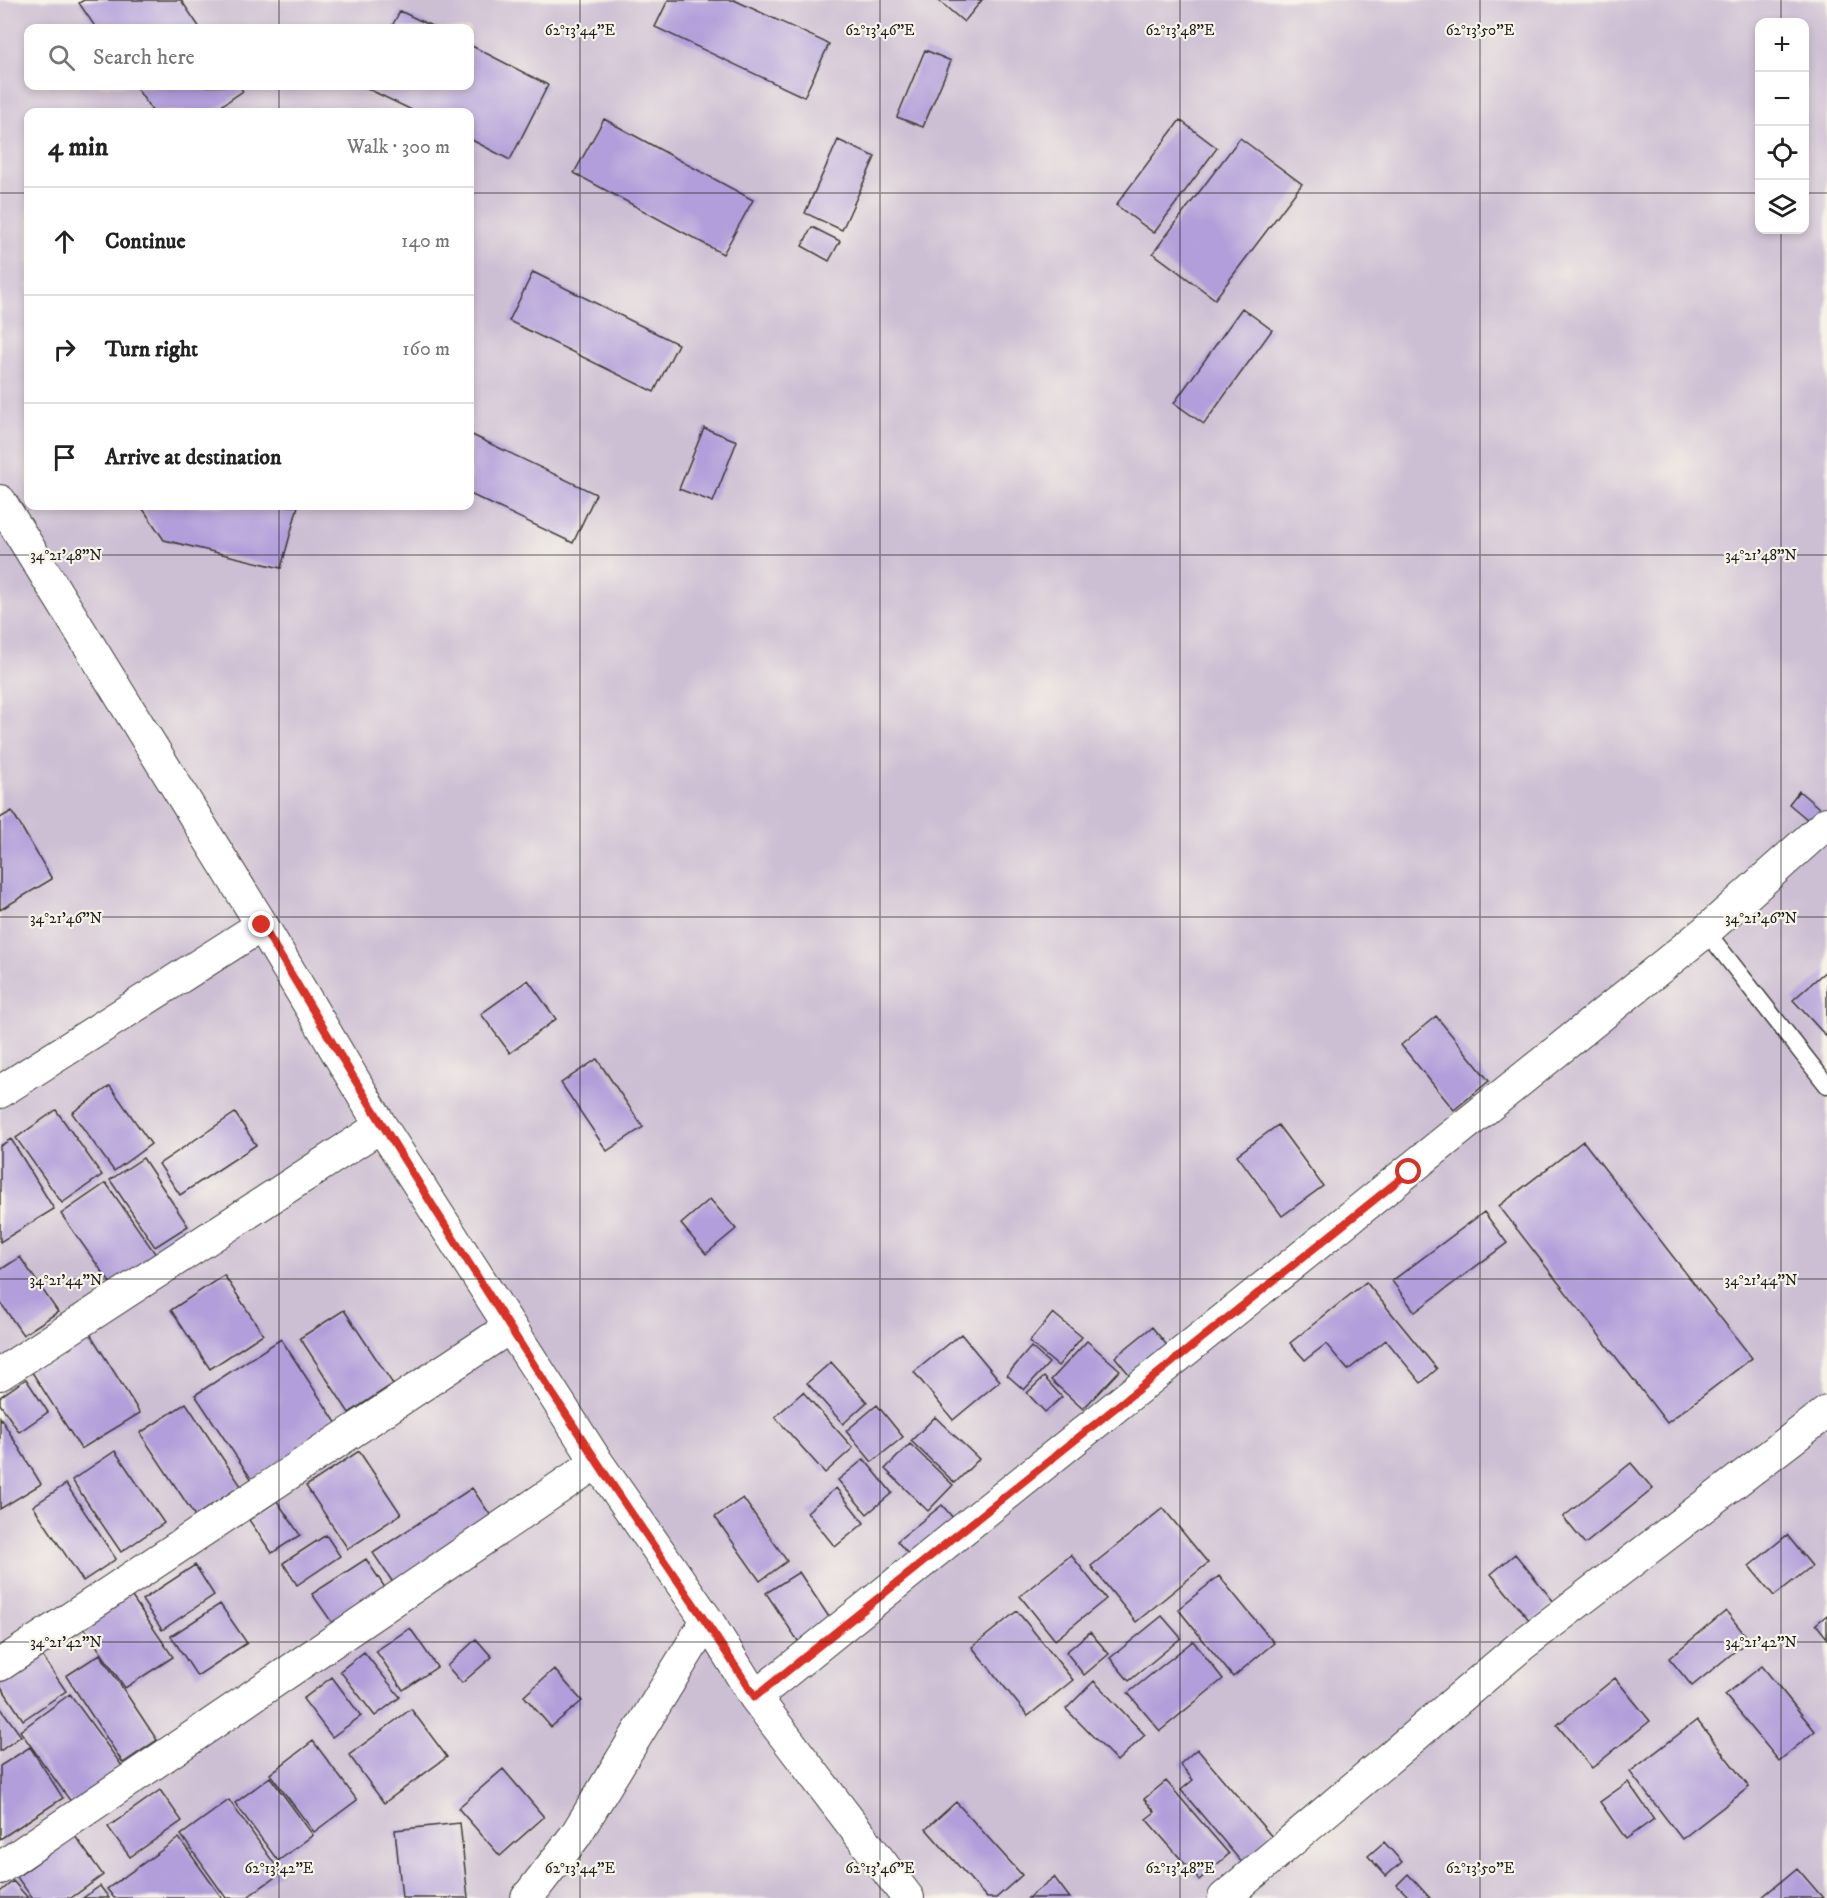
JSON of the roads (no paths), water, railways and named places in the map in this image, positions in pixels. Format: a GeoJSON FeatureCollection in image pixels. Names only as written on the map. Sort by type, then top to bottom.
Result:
{"type":"FeatureCollection","features":[{"type":"Feature","properties":{"kind":"street"},"geometry":{"type":"LineString","coordinates":[[0,501],[262,925],[381,1126],[597,1462],[707,1620],[755,1697],[908,1898]]}},
{"type":"Feature","properties":{"kind":"street"},"geometry":{"type":"LineString","coordinates":[[755,1697],[1706,931],[1827,823]]}},
{"type":"Feature","properties":{"kind":"street"},"geometry":{"type":"LineString","coordinates":[[0,1092],[262,925]]}},
{"type":"Feature","properties":{"kind":"street"},"geometry":{"type":"LineString","coordinates":[[0,1374],[381,1126]]}},
{"type":"Feature","properties":{"kind":"street"},"geometry":{"type":"LineString","coordinates":[[0,1665],[510,1327]]}},
{"type":"Feature","properties":{"kind":"street"},"geometry":{"type":"LineString","coordinates":[[1224,1898],[1522,1645],[1827,1412]]}},
{"type":"Feature","properties":{"kind":"street"},"geometry":{"type":"LineString","coordinates":[[0,1868],[597,1462]]}},
{"type":"Feature","properties":{"kind":"street"},"geometry":{"type":"LineString","coordinates":[[526,1898],[575,1836],[707,1620]]}},
{"type":"Feature","properties":{"kind":"lane"},"geometry":{"type":"LineString","coordinates":[[1706,931],[1827,1085]]}}]}
